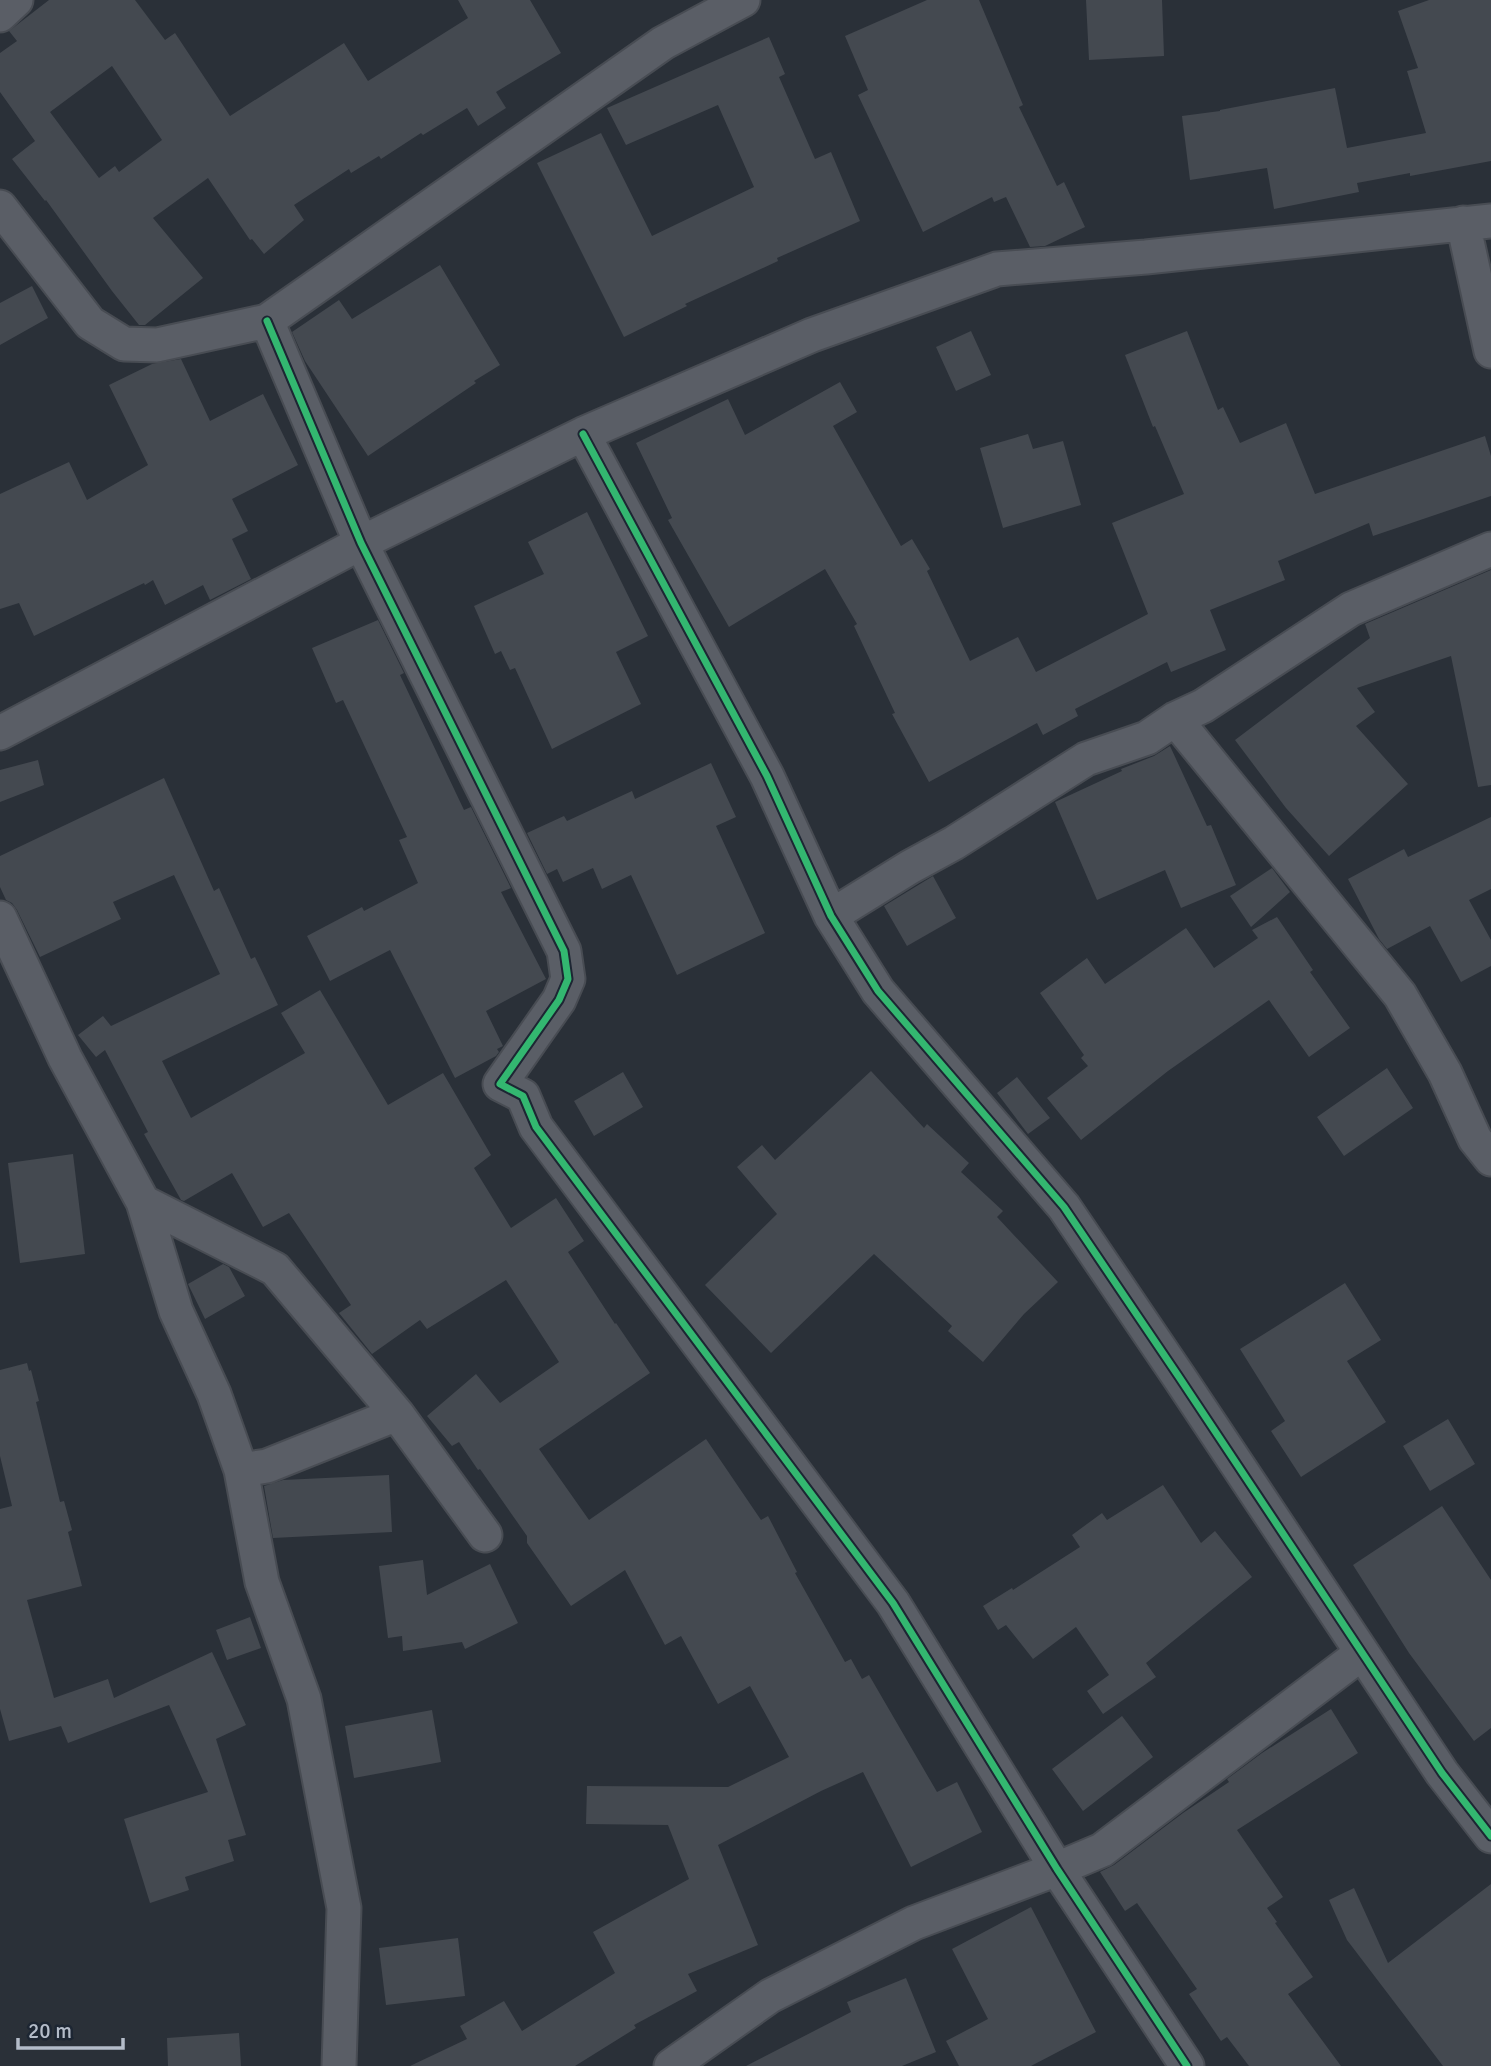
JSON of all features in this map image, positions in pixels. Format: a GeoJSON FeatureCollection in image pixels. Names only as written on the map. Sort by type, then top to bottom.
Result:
{"type":"FeatureCollection","features":[{"type":"Feature","properties":{"kind":"street"},"geometry":{"type":"LineString","coordinates":[[0,15],[16,0]]}},
{"type":"Feature","properties":{"kind":"street"},"geometry":{"type":"LineString","coordinates":[[0,207],[90,323],[124,344],[157,345],[267,321],[663,43],[743,0]]}},
{"type":"Feature","properties":{"kind":"street"},"geometry":{"type":"LineString","coordinates":[[0,733],[361,543],[583,434],[812,334],[997,269],[1146,257],[1477,222],[1491,351]]}},
{"type":"Feature","properties":{"kind":"street"},"geometry":{"type":"LineString","coordinates":[[267,321],[361,543],[564,951],[568,979],[559,1000],[500,1084],[523,1096],[536,1127],[893,1603],[1057,1869],[1187,2066]]}},
{"type":"Feature","properties":{"kind":"street"},"geometry":{"type":"LineString","coordinates":[[583,434],[766,776],[831,916],[878,991],[1064,1207],[1442,1773],[1491,1836]]}},
{"type":"Feature","properties":{"kind":"street"},"geometry":{"type":"LineString","coordinates":[[831,916],[954,843],[1086,759],[1147,738],[1175,719],[1202,706],[1351,609],[1491,549]]}},
{"type":"Feature","properties":{"kind":"street"},"geometry":{"type":"LineString","coordinates":[[1175,719],[1400,995],[1445,1073],[1475,1139],[1491,1159]]}},
{"type":"Feature","properties":{"kind":"street"},"geometry":{"type":"LineString","coordinates":[[0,918],[65,1058],[143,1202],[176,1311],[214,1394],[241,1470],[262,1582],[304,1699],[344,1908],[339,2066]]}},
{"type":"Feature","properties":{"kind":"street"},"geometry":{"type":"LineString","coordinates":[[143,1202],[275,1269],[397,1414],[485,1535]]}},
{"type":"Feature","properties":{"kind":"street"},"geometry":{"type":"LineString","coordinates":[[241,1470],[267,1466],[397,1414]]}},
{"type":"Feature","properties":{"kind":"street"},"geometry":{"type":"LineString","coordinates":[[671,2066],[770,1996],[914,1923],[1102,1850],[1362,1653]]}},
{"type":"Feature","properties":{"kind":"building"},"geometry":{"type":"Polygon","coordinates":[[[49,0],[135,0],[165,40],[175,33],[230,116],[344,43],[368,81],[468,18],[458,0],[530,0],[561,53],[496,92],[506,108],[478,126],[467,108],[381,159],[379,156],[351,173],[349,169],[294,205],[304,220],[264,254],[252,239],[250,240],[208,178],[153,218],[203,278],[145,325],[139,325],[12,159],[35,141],[0,92],[0,53],[17,41],[9,31],[49,0]],[[112,66],[50,112],[99,178],[115,166],[119,172],[162,140],[112,66]]]}},
{"type":"Feature","properties":{"kind":"building"},"geometry":{"type":"Polygon","coordinates":[[[927,0],[979,0],[1023,105],[1019,107],[1057,186],[1064,182],[1085,227],[1045,246],[1030,247],[1006,197],[994,202],[992,197],[923,232],[858,95],[868,90],[845,36],[927,0]]]}},
{"type":"Feature","properties":{"kind":"building"},"geometry":{"type":"Polygon","coordinates":[[[1086,0],[1162,0],[1164,56],[1089,60],[1086,0]]]}},
{"type":"Feature","properties":{"kind":"building"},"geometry":{"type":"Polygon","coordinates":[[[1429,0],[1491,0],[1491,161],[1357,183],[1359,192],[1274,209],[1267,168],[1190,180],[1182,116],[1335,88],[1347,148],[1426,133],[1407,71],[1418,68],[1398,11],[1429,0]]]}},
{"type":"Feature","properties":{"kind":"building"},"geometry":{"type":"Polygon","coordinates":[[[769,37],[785,74],[779,77],[815,159],[831,152],[860,221],[777,258],[778,261],[685,304],[687,306],[624,337],[537,163],[601,133],[652,236],[754,187],[718,105],[626,145],[607,108],[769,37]]]}},
{"type":"Feature","properties":{"kind":"building"},"geometry":{"type":"Polygon","coordinates":[[[440,265],[500,365],[368,456],[305,361],[292,332],[339,300],[352,319],[440,265]]]}},
{"type":"Feature","properties":{"kind":"building"},"geometry":{"type":"Polygon","coordinates":[[[32,286],[48,318],[0,345],[0,303],[32,286]]]}},
{"type":"Feature","properties":{"kind":"building"},"geometry":{"type":"Polygon","coordinates":[[[971,331],[991,375],[956,391],[936,347],[971,331]]]}},
{"type":"Feature","properties":{"kind":"building"},"geometry":{"type":"Polygon","coordinates":[[[1187,331],[1218,410],[1223,407],[1240,443],[1286,423],[1315,494],[1485,436],[1491,456],[1491,496],[1373,536],[1369,523],[1278,561],[1285,580],[1210,610],[1226,650],[1171,672],[1167,662],[1075,709],[1078,716],[1043,735],[1037,723],[929,782],[892,714],[895,713],[854,626],[857,624],[825,569],[729,627],[668,520],[672,518],[636,443],[728,399],[745,435],[840,382],[857,412],[833,426],[901,546],[912,539],[930,569],[927,571],[970,661],[1018,637],[1036,672],[1148,614],[1112,523],[1184,494],[1155,426],[1153,427],[1125,355],[1187,331]]]}},
{"type":"Feature","properties":{"kind":"building"},"geometry":{"type":"Polygon","coordinates":[[[181,359],[210,421],[263,394],[298,465],[232,499],[248,531],[232,539],[251,579],[210,600],[203,585],[165,605],[153,580],[34,636],[19,603],[0,609],[0,494],[69,462],[87,500],[148,465],[109,385],[152,364],[181,359]]]}},
{"type":"Feature","properties":{"kind":"building"},"geometry":{"type":"Polygon","coordinates":[[[1028,434],[1033,449],[1063,441],[1081,505],[1003,528],[980,448],[1028,434]]]}},
{"type":"Feature","properties":{"kind":"building"},"geometry":{"type":"Polygon","coordinates":[[[587,512],[648,636],[616,652],[641,704],[552,749],[515,668],[510,670],[501,651],[495,654],[474,606],[544,574],[528,542],[587,512]]]}},
{"type":"Feature","properties":{"kind":"building"},"geometry":{"type":"Polygon","coordinates":[[[1491,570],[1491,785],[1478,787],[1451,656],[1357,688],[1375,712],[1356,726],[1408,784],[1329,856],[1286,808],[1235,740],[1370,638],[1365,624],[1491,570]]]}},
{"type":"Feature","properties":{"kind":"building"},"geometry":{"type":"Polygon","coordinates":[[[378,620],[404,673],[400,675],[464,810],[471,807],[511,888],[501,892],[546,979],[486,1011],[503,1046],[497,1049],[499,1052],[496,1056],[455,1078],[390,950],[330,981],[307,936],[362,907],[364,911],[418,883],[399,840],[407,837],[343,700],[336,703],[312,648],[378,620]]]}},
{"type":"Feature","properties":{"kind":"building"},"geometry":{"type":"Polygon","coordinates":[[[1170,746],[1207,826],[1211,825],[1236,885],[1181,908],[1165,870],[1097,900],[1055,802],[1170,746]]]}},
{"type":"Feature","properties":{"kind":"building"},"geometry":{"type":"Polygon","coordinates":[[[38,760],[44,785],[0,802],[0,770],[38,760]]]}},
{"type":"Feature","properties":{"kind":"building"},"geometry":{"type":"Polygon","coordinates":[[[711,763],[736,817],[716,826],[765,933],[677,975],[631,875],[602,889],[593,868],[563,882],[557,869],[547,874],[527,833],[564,816],[567,821],[632,791],[635,799],[711,763]]]}},
{"type":"Feature","properties":{"kind":"building"},"geometry":{"type":"Polygon","coordinates":[[[164,778],[214,891],[219,888],[251,959],[255,957],[278,1005],[162,1061],[191,1118],[305,1053],[281,1013],[320,990],[388,1105],[443,1073],[491,1155],[474,1168],[511,1228],[556,1198],[584,1241],[568,1252],[650,1373],[539,1449],[589,1520],[706,1439],[761,1520],[768,1516],[797,1572],[795,1573],[845,1662],[851,1659],[862,1679],[869,1675],[937,1792],[957,1782],[982,1832],[911,1867],[863,1772],[718,1845],[758,1945],[688,1974],[697,1991],[634,2025],[636,2028],[575,2066],[410,2066],[467,2039],[460,2026],[504,2001],[522,2031],[615,1973],[593,1932],[689,1879],[668,1825],[586,1824],[587,1786],[728,1787],[789,1757],[750,1686],[718,1704],[681,1636],[665,1645],[625,1570],[571,1606],[480,1469],[478,1470],[459,1442],[452,1446],[427,1416],[476,1374],[500,1403],[559,1362],[506,1280],[427,1329],[420,1320],[372,1354],[339,1313],[351,1305],[289,1213],[263,1227],[232,1173],[184,1201],[181,1200],[144,1134],[148,1132],[105,1050],[96,1057],[78,1035],[103,1016],[111,1026],[220,974],[174,875],[113,902],[121,919],[40,957],[17,910],[6,900],[0,887],[0,856],[164,778]]]}},
{"type":"Feature","properties":{"kind":"building"},"geometry":{"type":"Polygon","coordinates":[[[1491,817],[1491,889],[1469,900],[1491,940],[1491,966],[1461,982],[1430,926],[1387,949],[1379,939],[1348,879],[1404,849],[1408,857],[1491,817]]]}},
{"type":"Feature","properties":{"kind":"building"},"geometry":{"type":"Polygon","coordinates":[[[1272,868],[1290,892],[1251,927],[1230,896],[1272,868]]]}},
{"type":"Feature","properties":{"kind":"building"},"geometry":{"type":"Polygon","coordinates":[[[933,876],[956,918],[907,946],[884,906],[933,876]]]}},
{"type":"Feature","properties":{"kind":"building"},"geometry":{"type":"Polygon","coordinates":[[[1277,917],[1313,970],[1310,972],[1350,1028],[1309,1057],[1269,1000],[1168,1071],[1081,1140],[1047,1098],[1088,1066],[1081,1058],[1084,1055],[1040,993],[1087,958],[1105,984],[1186,928],[1214,968],[1258,938],[1252,930],[1277,917]]]}},
{"type":"Feature","properties":{"kind":"building"},"geometry":{"type":"Polygon","coordinates":[[[1387,1068],[1413,1108],[1344,1156],[1317,1117],[1387,1068]]]}},
{"type":"Feature","properties":{"kind":"building"},"geometry":{"type":"Polygon","coordinates":[[[871,1071],[924,1128],[927,1124],[969,1163],[961,1172],[1003,1211],[997,1217],[1058,1282],[1024,1314],[983,1362],[948,1331],[952,1326],[874,1254],[771,1353],[705,1285],[777,1214],[737,1167],[762,1145],[775,1160],[871,1071]]]}},
{"type":"Feature","properties":{"kind":"building"},"geometry":{"type":"Polygon","coordinates":[[[623,1072],[643,1107],[594,1136],[574,1101],[623,1072]]]}},
{"type":"Feature","properties":{"kind":"building"},"geometry":{"type":"Polygon","coordinates":[[[1017,1077],[1050,1118],[1028,1134],[997,1093],[1017,1077]]]}},
{"type":"Feature","properties":{"kind":"building"},"geometry":{"type":"Polygon","coordinates":[[[73,1154],[85,1254],[20,1263],[8,1163],[73,1154]]]}},
{"type":"Feature","properties":{"kind":"building"},"geometry":{"type":"Polygon","coordinates":[[[223,1264],[229,1267],[245,1296],[205,1319],[188,1284],[223,1264]]]}},
{"type":"Feature","properties":{"kind":"building"},"geometry":{"type":"Polygon","coordinates":[[[1345,1283],[1381,1340],[1347,1361],[1386,1422],[1301,1477],[1271,1431],[1285,1421],[1240,1349],[1345,1283]]]}},
{"type":"Feature","properties":{"kind":"building"},"geometry":{"type":"Polygon","coordinates":[[[27,1363],[39,1401],[36,1402],[60,1502],[64,1501],[72,1530],[68,1532],[82,1586],[27,1600],[54,1698],[108,1679],[114,1698],[212,1652],[246,1725],[216,1739],[246,1835],[228,1840],[234,1861],[185,1877],[189,1890],[150,1903],[124,1819],[208,1792],[169,1705],[68,1743],[61,1726],[9,1741],[0,1709],[0,1509],[12,1506],[0,1456],[0,1370],[27,1363]]]}},
{"type":"Feature","properties":{"kind":"building"},"geometry":{"type":"Polygon","coordinates":[[[1448,1419],[1475,1464],[1430,1491],[1403,1446],[1448,1419]]]}},
{"type":"Feature","properties":{"kind":"building"},"geometry":{"type":"Polygon","coordinates":[[[389,1475],[392,1532],[273,1538],[264,1486],[283,1480],[389,1475]]]}},
{"type":"Feature","properties":{"kind":"building"},"geometry":{"type":"Polygon","coordinates":[[[1163,1485],[1201,1543],[1215,1531],[1252,1577],[1146,1663],[1156,1677],[1103,1714],[1087,1691],[1109,1675],[1076,1627],[1033,1659],[1006,1625],[998,1630],[983,1606],[1080,1547],[1072,1535],[1102,1513],[1107,1520],[1163,1485]]]}},
{"type":"Feature","properties":{"kind":"building"},"geometry":{"type":"Polygon","coordinates":[[[1442,1506],[1491,1580],[1491,1728],[1474,1741],[1409,1653],[1353,1565],[1442,1506]]]}},
{"type":"Feature","properties":{"kind":"building"},"geometry":{"type":"Polygon","coordinates":[[[423,1560],[427,1595],[490,1564],[518,1623],[465,1649],[462,1642],[403,1651],[402,1636],[388,1638],[379,1566],[423,1560]]]}},
{"type":"Feature","properties":{"kind":"building"},"geometry":{"type":"Polygon","coordinates":[[[250,1617],[261,1648],[227,1660],[216,1630],[250,1617]]]}},
{"type":"Feature","properties":{"kind":"building"},"geometry":{"type":"Polygon","coordinates":[[[1331,1709],[1358,1753],[1237,1830],[1283,1897],[1267,1908],[1313,1977],[1288,1994],[1341,2066],[1249,2066],[1227,2037],[1221,2041],[1189,1994],[1197,1989],[1137,1903],[1125,1911],[1100,1872],[1114,1865],[1229,1782],[1227,1779],[1262,1753],[1331,1709]]]}},
{"type":"Feature","properties":{"kind":"building"},"geometry":{"type":"Polygon","coordinates":[[[432,1710],[441,1762],[354,1778],[345,1726],[432,1710]]]}},
{"type":"Feature","properties":{"kind":"building"},"geometry":{"type":"Polygon","coordinates":[[[1122,1716],[1153,1757],[1083,1811],[1052,1769],[1122,1716]]]}},
{"type":"Feature","properties":{"kind":"building"},"geometry":{"type":"Polygon","coordinates":[[[1491,1884],[1491,2066],[1443,2066],[1347,1940],[1329,1900],[1354,1888],[1388,1963],[1491,1884]]]}},
{"type":"Feature","properties":{"kind":"building"},"geometry":{"type":"Polygon","coordinates":[[[1031,1907],[1096,2032],[1031,2066],[959,2066],[946,2041],[988,2019],[952,1949],[1031,1907]]]}},
{"type":"Feature","properties":{"kind":"building"},"geometry":{"type":"Polygon","coordinates":[[[458,1938],[465,1996],[386,2005],[379,1948],[458,1938]]]}},
{"type":"Feature","properties":{"kind":"building"},"geometry":{"type":"Polygon","coordinates":[[[906,1978],[936,2052],[902,2066],[746,2066],[851,2012],[847,2002],[906,1978]]]}},
{"type":"Feature","properties":{"kind":"building"},"geometry":{"type":"Polygon","coordinates":[[[239,2033],[241,2066],[168,2066],[167,2038],[239,2033]]]}},
{"type":"Feature","properties":{"kind":"cycle path"},"geometry":{"type":"LineString","coordinates":[[267,321],[361,543],[564,951],[568,979],[559,1000],[500,1084],[523,1096],[536,1127],[893,1603],[1057,1869],[1187,2066]]}},
{"type":"Feature","properties":{"kind":"cycle path"},"geometry":{"type":"LineString","coordinates":[[583,434],[767,776],[831,916],[878,991],[1064,1207],[1442,1773],[1491,1836]]}}]}
